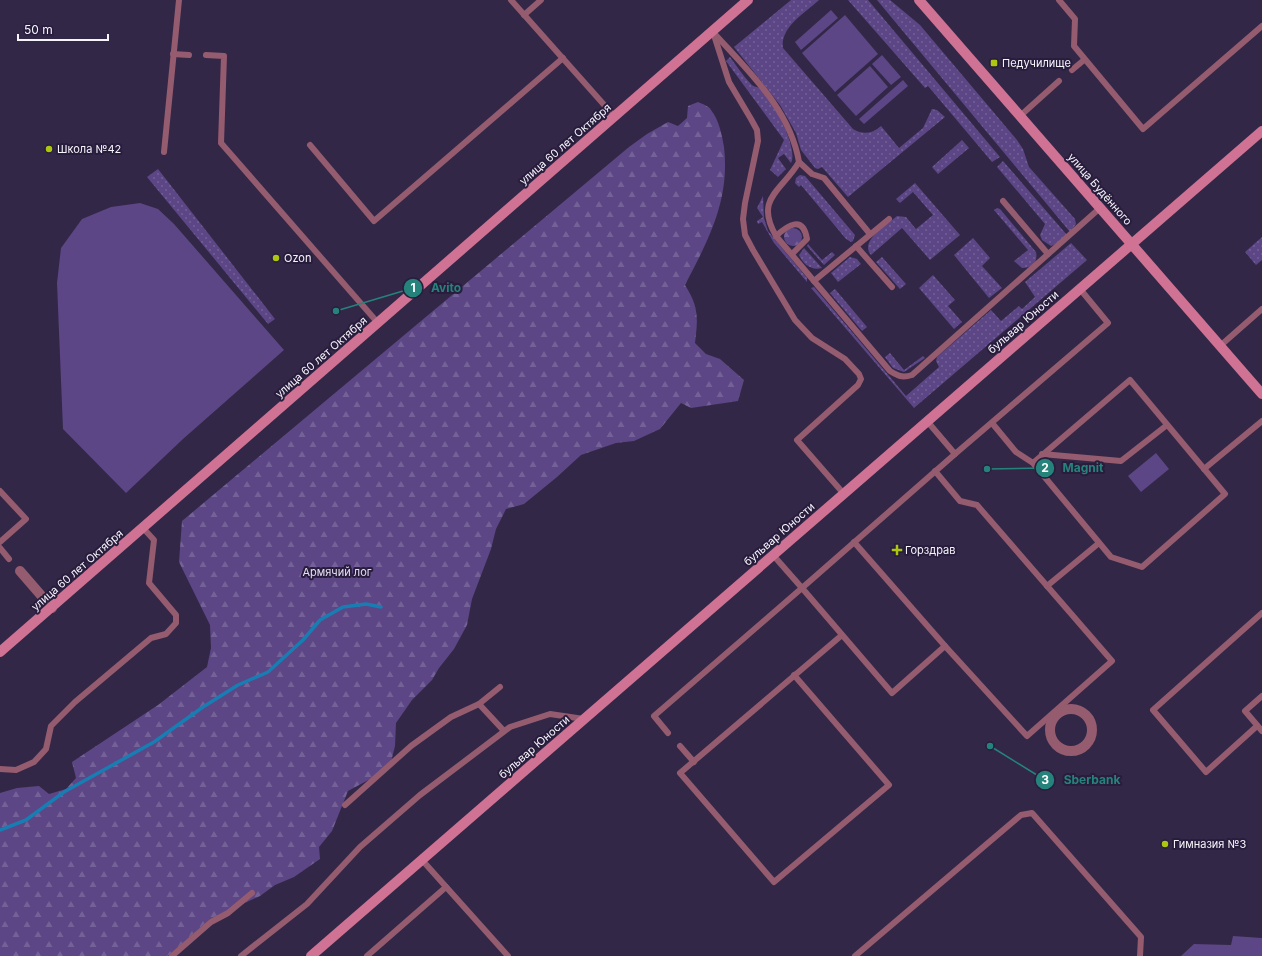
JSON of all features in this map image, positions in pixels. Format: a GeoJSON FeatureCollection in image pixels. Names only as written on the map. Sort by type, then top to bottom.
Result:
{"type":"FeatureCollection","features":[{"type":"Feature","properties":{"kind":"street","name":"улица 60 лет Октября"},"geometry":{"type":"LineString","coordinates":[[0,652],[748,0]]}},
{"type":"Feature","properties":{"kind":"street","name":"улица Будённого"},"geometry":{"type":"LineString","coordinates":[[919,0],[1262,394]]}},
{"type":"Feature","properties":{"kind":"street","name":"бульвар Юности"},"geometry":{"type":"LineString","coordinates":[[311,956],[1262,131]]}},
{"type":"Feature","properties":{"kind":"street"},"geometry":{"type":"LineString","coordinates":[[20,571],[52,608]]}},
{"type":"Feature","properties":{"kind":"street"},"geometry":{"type":"LineString","coordinates":[[1077,710],[1088,718],[1092,731],[1087,744],[1074,751],[1067,751],[1055,744],[1050,732],[1051,725],[1058,714],[1064,711],[1077,710]]}},
{"type":"Feature","properties":{"kind":"lane"},"geometry":{"type":"LineString","coordinates":[[164,152],[179,0]]}},
{"type":"Feature","properties":{"kind":"lane"},"geometry":{"type":"LineString","coordinates":[[512,0],[614,116]]}},
{"type":"Feature","properties":{"kind":"lane"},"geometry":{"type":"LineString","coordinates":[[524,15],[541,0]]}},
{"type":"Feature","properties":{"kind":"lane"},"geometry":{"type":"LineString","coordinates":[[1059,0],[1075,19],[1074,46],[1084,60],[1143,129],[1262,26]]}},
{"type":"Feature","properties":{"kind":"lane"},"geometry":{"type":"LineString","coordinates":[[713,32],[763,89],[783,116],[792,134],[800,162],[812,174],[824,178],[870,234]]}},
{"type":"Feature","properties":{"kind":"lane"},"geometry":{"type":"LineString","coordinates":[[713,32],[729,82],[751,119],[758,135],[744,208],[743,219],[745,235],[795,320],[812,338],[846,359],[859,374],[861,379],[858,384],[797,440],[844,494]]}},
{"type":"Feature","properties":{"kind":"lane"},"geometry":{"type":"LineString","coordinates":[[173,54],[189,55]]}},
{"type":"Feature","properties":{"kind":"lane"},"geometry":{"type":"LineString","coordinates":[[206,55],[224,56],[221,143],[378,323]]}},
{"type":"Feature","properties":{"kind":"lane"},"geometry":{"type":"LineString","coordinates":[[310,144],[374,220],[563,58]]}},
{"type":"Feature","properties":{"kind":"lane"},"geometry":{"type":"LineString","coordinates":[[1072,70],[1084,60]]}},
{"type":"Feature","properties":{"kind":"lane"},"geometry":{"type":"LineString","coordinates":[[1020,116],[1059,81]]}},
{"type":"Feature","properties":{"kind":"lane"},"geometry":{"type":"LineString","coordinates":[[800,162],[774,194],[768,206],[768,222],[776,236],[890,371],[904,377],[912,375],[929,361],[1100,208]]}},
{"type":"Feature","properties":{"kind":"lane"},"geometry":{"type":"LineString","coordinates":[[1003,201],[1048,254]]}},
{"type":"Feature","properties":{"kind":"lane"},"geometry":{"type":"LineString","coordinates":[[814,281],[888,219]]}},
{"type":"Feature","properties":{"kind":"lane"},"geometry":{"type":"LineString","coordinates":[[776,236],[786,226],[793,223],[800,225],[806,232],[807,239],[792,254]]}},
{"type":"Feature","properties":{"kind":"lane"},"geometry":{"type":"LineString","coordinates":[[856,246],[892,287]]}},
{"type":"Feature","properties":{"kind":"lane"},"geometry":{"type":"LineString","coordinates":[[668,733],[654,716],[1108,322],[1080,289]]}},
{"type":"Feature","properties":{"kind":"lane"},"geometry":{"type":"LineString","coordinates":[[1220,346],[1262,309]]}},
{"type":"Feature","properties":{"kind":"lane"},"geometry":{"type":"LineString","coordinates":[[992,423],[1016,452],[1033,462],[1111,557],[1142,567],[1225,494],[1130,380],[1033,462]]}},
{"type":"Feature","properties":{"kind":"lane"},"geometry":{"type":"LineString","coordinates":[[927,421],[955,454]]}},
{"type":"Feature","properties":{"kind":"lane"},"geometry":{"type":"LineString","coordinates":[[1204,469],[1262,421]]}},
{"type":"Feature","properties":{"kind":"lane"},"geometry":{"type":"LineString","coordinates":[[1042,454],[1121,462],[1167,425]]}},
{"type":"Feature","properties":{"kind":"lane"},"geometry":{"type":"LineString","coordinates":[[854,542],[945,646],[1027,736],[1112,661],[977,505],[960,501],[935,472]]}},
{"type":"Feature","properties":{"kind":"lane"},"geometry":{"type":"LineString","coordinates":[[0,491],[26,519],[0,542]]}},
{"type":"Feature","properties":{"kind":"lane"},"geometry":{"type":"LineString","coordinates":[[0,769],[16,770],[34,762],[46,749],[51,726],[75,702],[151,638],[166,634],[176,623],[176,614],[150,583],[154,540],[143,528]]}},
{"type":"Feature","properties":{"kind":"lane"},"geometry":{"type":"LineString","coordinates":[[1047,586],[1099,543]]}},
{"type":"Feature","properties":{"kind":"lane"},"geometry":{"type":"LineString","coordinates":[[0,548],[9,558]]}},
{"type":"Feature","properties":{"kind":"lane"},"geometry":{"type":"LineString","coordinates":[[773,555],[892,693],[945,646]]}},
{"type":"Feature","properties":{"kind":"lane"},"geometry":{"type":"LineString","coordinates":[[1257,726],[1206,772],[1153,710],[1262,613]]}},
{"type":"Feature","properties":{"kind":"lane"},"geometry":{"type":"LineString","coordinates":[[794,675],[889,785],[774,882],[680,773],[694,762],[794,675],[842,635]]}},
{"type":"Feature","properties":{"kind":"lane"},"geometry":{"type":"LineString","coordinates":[[346,805],[411,746],[451,717],[479,704],[500,687]]}},
{"type":"Feature","properties":{"kind":"lane"},"geometry":{"type":"LineString","coordinates":[[1262,696],[1245,711],[1262,731]]}},
{"type":"Feature","properties":{"kind":"lane"},"geometry":{"type":"LineString","coordinates":[[479,704],[504,731]]}},
{"type":"Feature","properties":{"kind":"lane"},"geometry":{"type":"LineString","coordinates":[[241,956],[307,904],[360,847],[420,796],[504,731],[510,727],[550,714],[584,719]]}},
{"type":"Feature","properties":{"kind":"lane"},"geometry":{"type":"LineString","coordinates":[[680,746],[694,762]]}},
{"type":"Feature","properties":{"kind":"lane"},"geometry":{"type":"LineString","coordinates":[[855,956],[1021,815],[1032,813],[1141,937],[1140,956]]}},
{"type":"Feature","properties":{"kind":"lane"},"geometry":{"type":"LineString","coordinates":[[422,860],[508,956]]}},
{"type":"Feature","properties":{"kind":"lane"},"geometry":{"type":"LineString","coordinates":[[367,956],[446,887]]}},
{"type":"Feature","properties":{"kind":"lane"},"geometry":{"type":"LineString","coordinates":[[172,956],[212,922],[228,913],[252,893]]}},
{"type":"Feature","properties":{"kind":"green space"},"geometry":{"type":"Polygon","coordinates":[[[791,0],[819,0],[789,27],[783,40],[783,48],[853,129],[867,133],[874,131],[881,126],[899,148],[923,128],[932,109],[937,110],[945,117],[848,197],[822,167],[818,169],[815,168],[801,150],[796,133],[780,105],[734,47],[791,0]]]}},
{"type":"Feature","properties":{"kind":"green space"},"geometry":{"type":"Polygon","coordinates":[[[848,0],[868,0],[1000,157],[992,162],[928,86],[925,88],[848,0]]]}},
{"type":"Feature","properties":{"kind":"green space"},"geometry":{"type":"Polygon","coordinates":[[[877,0],[890,0],[920,25],[1017,140],[1023,149],[1029,167],[1075,219],[1076,224],[1070,232],[877,0]]]}},
{"type":"Feature","properties":{"kind":"green space"},"geometry":{"type":"Polygon","coordinates":[[[831,10],[838,18],[801,50],[795,42],[831,10]]]}},
{"type":"Feature","properties":{"kind":"green space"},"geometry":{"type":"Polygon","coordinates":[[[845,15],[878,54],[835,92],[802,53],[845,15]]]}},
{"type":"Feature","properties":{"kind":"green space"},"geometry":{"type":"Polygon","coordinates":[[[882,55],[901,77],[891,85],[872,64],[882,55]]]}},
{"type":"Feature","properties":{"kind":"green space"},"geometry":{"type":"Polygon","coordinates":[[[730,57],[748,81],[753,86],[759,88],[771,102],[788,135],[791,146],[791,163],[784,154],[778,158],[786,169],[778,177],[770,170],[784,140],[726,61],[730,57]]]}},
{"type":"Feature","properties":{"kind":"green space"},"geometry":{"type":"Polygon","coordinates":[[[870,66],[888,87],[856,116],[837,95],[870,66]]]}},
{"type":"Feature","properties":{"kind":"green space"},"geometry":{"type":"Polygon","coordinates":[[[903,80],[908,86],[864,124],[859,119],[903,80]]]}},
{"type":"Feature","properties":{"kind":"green space","name":"Армячий лог"},"geometry":{"type":"Polygon","coordinates":[[[698,102],[710,109],[714,114],[720,128],[724,147],[724,184],[716,219],[685,285],[695,306],[697,326],[695,343],[706,354],[720,359],[744,380],[738,401],[691,408],[681,403],[660,429],[634,441],[616,443],[581,455],[524,504],[506,509],[496,529],[491,549],[472,599],[467,625],[454,649],[439,668],[432,680],[412,700],[396,723],[395,746],[391,762],[374,777],[348,791],[332,831],[319,847],[320,859],[294,877],[275,885],[260,896],[210,919],[168,956],[0,956],[0,793],[17,788],[39,786],[49,794],[66,789],[76,778],[72,762],[158,705],[207,667],[211,648],[210,625],[179,562],[182,521],[629,147],[647,134],[668,122],[678,126],[687,118],[688,106],[698,102]]]}},
{"type":"Feature","properties":{"kind":"green space"},"geometry":{"type":"Polygon","coordinates":[[[962,140],[969,148],[938,174],[932,167],[962,140]]]}},
{"type":"Feature","properties":{"kind":"green space"},"geometry":{"type":"Polygon","coordinates":[[[1003,161],[1067,235],[1056,244],[1051,246],[1042,240],[1040,235],[1045,224],[997,167],[1003,161]]]}},
{"type":"Feature","properties":{"kind":"green space"},"geometry":{"type":"Polygon","coordinates":[[[158,169],[275,319],[268,324],[147,177],[158,169]]]}},
{"type":"Feature","properties":{"kind":"green space"},"geometry":{"type":"Polygon","coordinates":[[[800,175],[805,176],[855,235],[853,241],[851,242],[846,239],[801,185],[799,187],[795,183],[796,178],[800,175]]]}},
{"type":"Feature","properties":{"kind":"green space"},"geometry":{"type":"Polygon","coordinates":[[[915,183],[960,235],[930,260],[902,228],[871,255],[868,250],[871,239],[897,216],[906,217],[916,229],[933,215],[913,192],[900,203],[896,199],[915,183]]]}},
{"type":"Feature","properties":{"kind":"green space"},"geometry":{"type":"Polygon","coordinates":[[[763,196],[764,218],[768,231],[807,278],[807,282],[774,243],[762,222],[758,224],[757,221],[763,217],[757,208],[763,196]]]}},
{"type":"Feature","properties":{"kind":"green space"},"geometry":{"type":"Polygon","coordinates":[[[140,203],[158,209],[174,224],[284,350],[183,439],[126,493],[63,429],[57,283],[61,248],[82,219],[111,207],[140,203]]]}},
{"type":"Feature","properties":{"kind":"green space"},"geometry":{"type":"Polygon","coordinates":[[[997,208],[1000,209],[1036,252],[1036,259],[1032,266],[1022,268],[1014,261],[1028,250],[994,210],[997,208]]]}},
{"type":"Feature","properties":{"kind":"green space"},"geometry":{"type":"Polygon","coordinates":[[[793,228],[799,231],[802,237],[799,243],[793,246],[787,243],[784,237],[787,231],[793,228]]]}},
{"type":"Feature","properties":{"kind":"green space"},"geometry":{"type":"Polygon","coordinates":[[[1262,237],[1262,260],[1256,265],[1245,252],[1262,237]]]}},
{"type":"Feature","properties":{"kind":"green space"},"geometry":{"type":"Polygon","coordinates":[[[973,238],[990,258],[982,266],[1002,288],[989,298],[954,255],[973,238]]]}},
{"type":"Feature","properties":{"kind":"green space"},"geometry":{"type":"Polygon","coordinates":[[[1071,243],[1087,260],[914,408],[811,288],[814,287],[906,396],[939,367],[936,361],[937,357],[991,310],[1001,321],[1019,306],[1022,309],[1035,297],[1025,282],[1071,243]]]}},
{"type":"Feature","properties":{"kind":"green space"},"geometry":{"type":"Polygon","coordinates":[[[808,244],[822,260],[832,252],[835,255],[824,265],[807,246],[808,244]]]}},
{"type":"Feature","properties":{"kind":"green space"},"geometry":{"type":"Polygon","coordinates":[[[804,248],[822,268],[811,268],[803,261],[799,255],[804,248]]]}},
{"type":"Feature","properties":{"kind":"green space"},"geometry":{"type":"Polygon","coordinates":[[[850,257],[857,259],[861,264],[838,282],[831,273],[850,257]]]}},
{"type":"Feature","properties":{"kind":"green space"},"geometry":{"type":"Polygon","coordinates":[[[882,257],[906,284],[900,289],[876,262],[882,257]]]}},
{"type":"Feature","properties":{"kind":"green space"},"geometry":{"type":"Polygon","coordinates":[[[933,275],[955,300],[948,306],[962,322],[954,329],[919,288],[933,275]]]}},
{"type":"Feature","properties":{"kind":"green space"},"geometry":{"type":"Polygon","coordinates":[[[835,289],[867,327],[862,331],[830,293],[835,289]]]}},
{"type":"Feature","properties":{"kind":"green space"},"geometry":{"type":"Polygon","coordinates":[[[890,353],[904,370],[923,356],[925,358],[904,372],[893,368],[885,357],[890,353]]]}},
{"type":"Feature","properties":{"kind":"green space"},"geometry":{"type":"Polygon","coordinates":[[[1156,453],[1169,469],[1141,492],[1128,476],[1156,453]]]}},
{"type":"Feature","properties":{"kind":"green space"},"geometry":{"type":"Polygon","coordinates":[[[1233,936],[1262,938],[1262,956],[1181,956],[1194,944],[1231,945],[1233,936]]]}},
{"type":"Feature","properties":{"kind":"waterway"},"geometry":{"type":"LineString","coordinates":[[0,830],[26,820],[64,792],[154,742],[203,707],[238,685],[268,672],[303,640],[320,620],[343,607],[366,604],[381,607]]}},
{"type":"Feature","properties":{"kind":"place","name":"Педучилище"},"geometry":{"type":"Point","coordinates":[994,63]}},
{"type":"Feature","properties":{"kind":"place","name":"Школа №42"},"geometry":{"type":"Point","coordinates":[49,149]}},
{"type":"Feature","properties":{"kind":"place","name":"Ozon"},"geometry":{"type":"Point","coordinates":[276,258]}},
{"type":"Feature","properties":{"kind":"place","name":"Avito"},"geometry":{"type":"Point","coordinates":[336,311]}},
{"type":"Feature","properties":{"kind":"place","name":"Magnit"},"geometry":{"type":"Point","coordinates":[987,469]}},
{"type":"Feature","properties":{"kind":"place","name":"Горздрав"},"geometry":{"type":"Point","coordinates":[897,550]}},
{"type":"Feature","properties":{"kind":"place","name":"Sberbank"},"geometry":{"type":"Point","coordinates":[990,746]}},
{"type":"Feature","properties":{"kind":"place","name":"Гимназия №3"},"geometry":{"type":"Point","coordinates":[1165,844]}}]}
